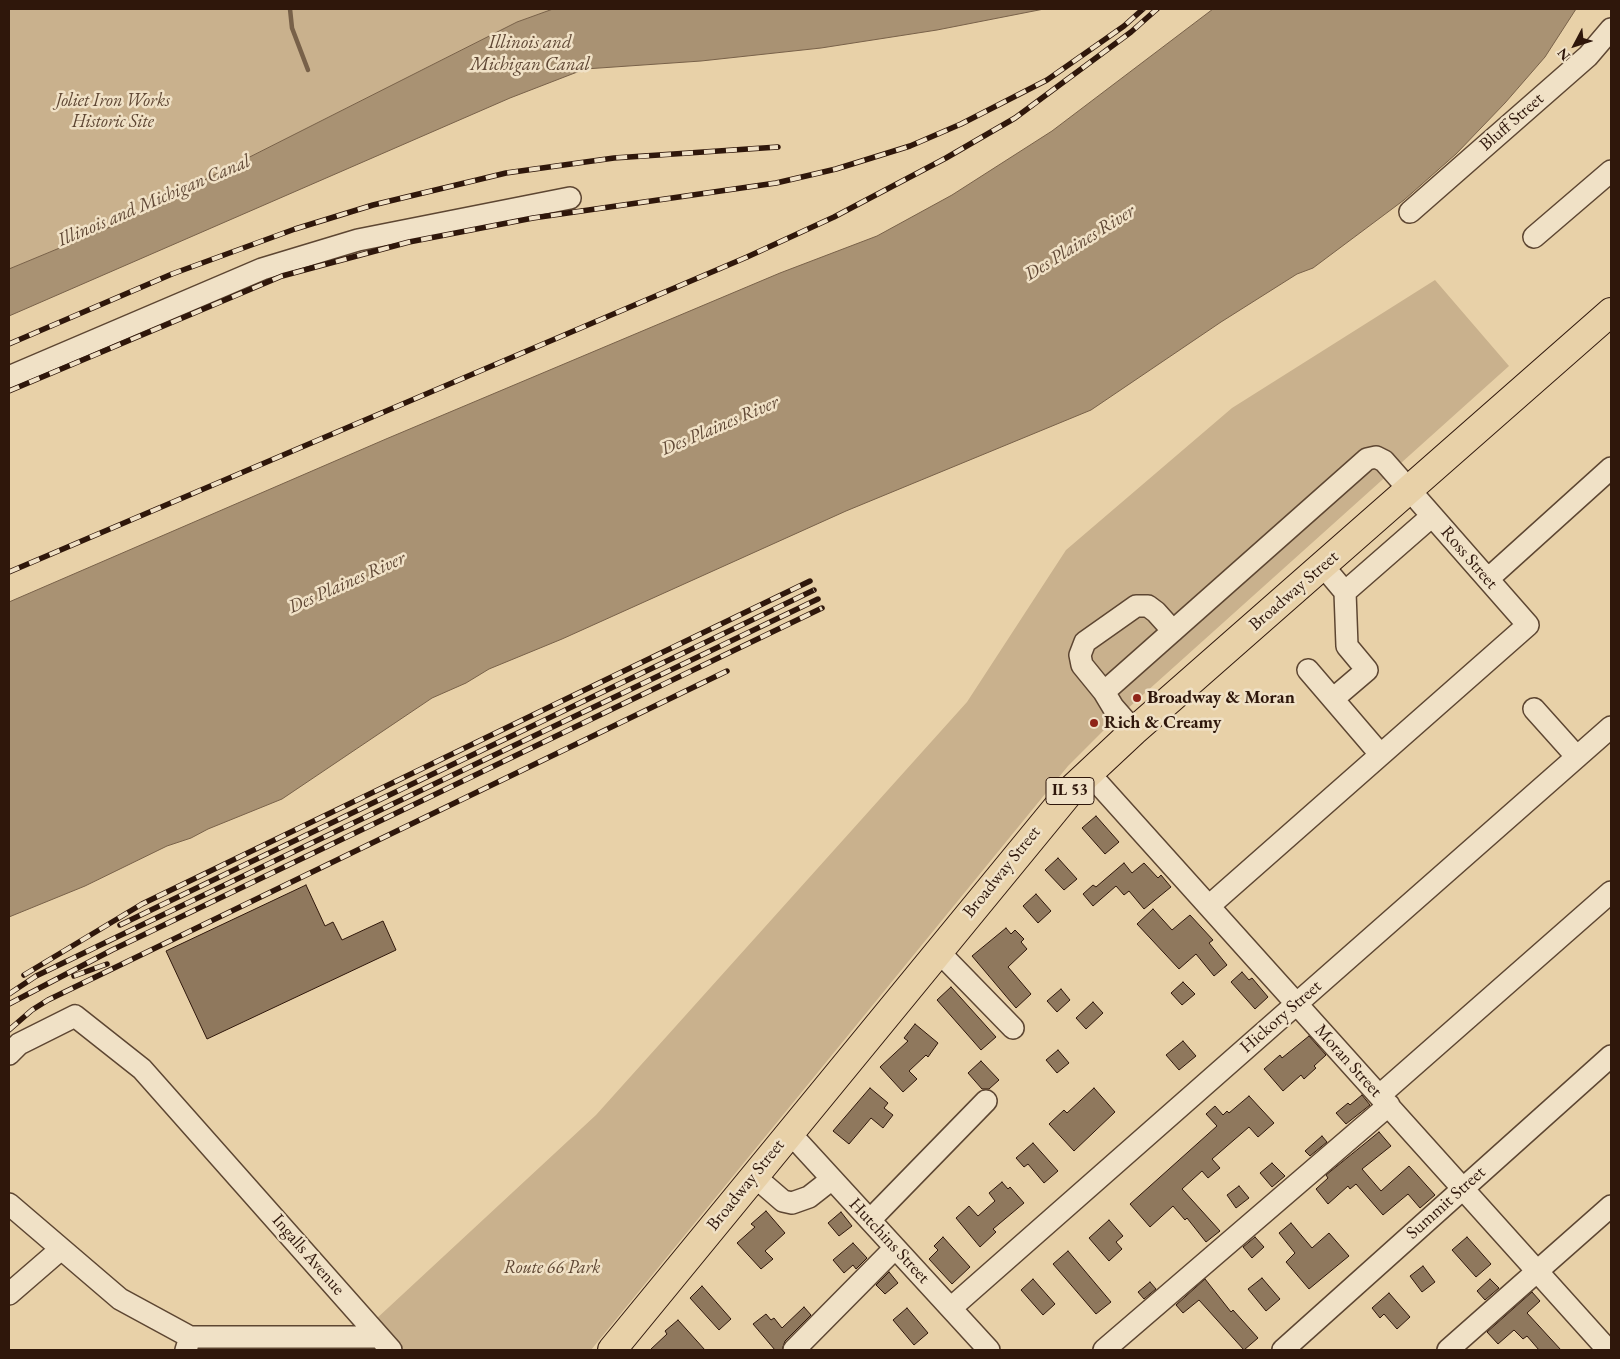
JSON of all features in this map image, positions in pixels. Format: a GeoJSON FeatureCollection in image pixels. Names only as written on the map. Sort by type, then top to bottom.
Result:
{"type":"FeatureCollection","features":[{"type":"Feature","properties":{"kind":"main road","name":"Broadway Street"},"geometry":{"type":"LineString","coordinates":[[612,1350],[1048,816],[1088,772],[1611,312]]}},
{"type":"Feature","properties":{"kind":"street","name":"Bluff Street"},"geometry":{"type":"LineString","coordinates":[[1410,212],[1588,56],[1611,29]]}},
{"type":"Feature","properties":{"kind":"street"},"geometry":{"type":"LineString","coordinates":[[1534,237],[1611,171]]}},
{"type":"Feature","properties":{"kind":"street"},"geometry":{"type":"LineString","coordinates":[[9,378],[262,269],[358,240],[570,198]]}},
{"type":"Feature","properties":{"kind":"street","name":"Ross Street"},"geometry":{"type":"LineString","coordinates":[[1104,692],[1367,459],[1376,457],[1384,461],[1528,625],[1380,754]]}},
{"type":"Feature","properties":{"kind":"street"},"geometry":{"type":"LineString","coordinates":[[1488,579],[1611,468]]}},
{"type":"Feature","properties":{"kind":"street"},"geometry":{"type":"LineString","coordinates":[[1345,592],[1432,516]]}},
{"type":"Feature","properties":{"kind":"street"},"geometry":{"type":"LineString","coordinates":[[1323,566],[1345,592],[1347,646],[1367,670],[1333,699]]}},
{"type":"Feature","properties":{"kind":"street"},"geometry":{"type":"LineString","coordinates":[[1134,732],[1082,665],[1080,655],[1085,642],[1136,606],[1148,606],[1156,612],[1172,631]]}},
{"type":"Feature","properties":{"kind":"street"},"geometry":{"type":"LineString","coordinates":[[1209,906],[1380,754],[1308,670]]}},
{"type":"Feature","properties":{"kind":"street"},"geometry":{"type":"LineString","coordinates":[[1534,709],[1576,757]]}},
{"type":"Feature","properties":{"kind":"street","name":"Hickory Street"},"geometry":{"type":"LineString","coordinates":[[951,1308],[1611,727]]}},
{"type":"Feature","properties":{"kind":"street","name":"Moran Street"},"geometry":{"type":"LineString","coordinates":[[1088,772],[1608,1350]]}},
{"type":"Feature","properties":{"kind":"street"},"geometry":{"type":"LineString","coordinates":[[1104,1350],[1384,1100],[1611,892]]}},
{"type":"Feature","properties":{"kind":"street"},"geometry":{"type":"LineString","coordinates":[[938,950],[1013,1028]]}},
{"type":"Feature","properties":{"kind":"street","name":"Ingalls Avenue"},"geometry":{"type":"LineString","coordinates":[[9,1054],[19,1044],[75,1016],[142,1069],[385,1344]]}},
{"type":"Feature","properties":{"kind":"street","name":"Summit Street"},"geometry":{"type":"LineString","coordinates":[[1283,1350],[1611,1056]]}},
{"type":"Feature","properties":{"kind":"street"},"geometry":{"type":"LineString","coordinates":[[870,1220],[986,1101]]}},
{"type":"Feature","properties":{"kind":"street","name":"Hutchins Street"},"geometry":{"type":"LineString","coordinates":[[789,1132],[951,1308],[986,1349]]}},
{"type":"Feature","properties":{"kind":"street"},"geometry":{"type":"LineString","coordinates":[[754,1176],[783,1201],[792,1203],[809,1197],[832,1178]]}},
{"type":"Feature","properties":{"kind":"street"},"geometry":{"type":"LineString","coordinates":[[9,1204],[120,1299],[188,1344],[385,1344]]}},
{"type":"Feature","properties":{"kind":"street"},"geometry":{"type":"LineString","coordinates":[[1448,1350],[1611,1206]]}},
{"type":"Feature","properties":{"kind":"street"},"geometry":{"type":"LineString","coordinates":[[794,1350],[895,1248]]}},
{"type":"Feature","properties":{"kind":"street"},"geometry":{"type":"LineString","coordinates":[[9,1294],[61,1249]]}},
{"type":"Feature","properties":{"kind":"green space","name":"Joliet Iron Works Historic Site"},"geometry":{"type":"Polygon","coordinates":[[[9,9],[553,9],[517,22],[115,225],[9,269],[9,9]]]}},
{"type":"Feature","properties":{"kind":"green space","name":"Route 66 Park"},"geometry":{"type":"Polygon","coordinates":[[[1435,280],[1509,366],[1106,728],[1068,766],[591,1350],[403,1350],[375,1320],[596,1115],[967,702],[1066,550],[1232,408],[1435,280]]]}},
{"type":"Feature","properties":{"kind":"water","name":"Illinois and Michigan Canal"},"geometry":{"type":"Polygon","coordinates":[[[553,9],[1044,9],[937,30],[821,48],[701,61],[585,69],[510,98],[9,316],[9,269],[115,225],[517,22],[553,9]]]}},
{"type":"Feature","properties":{"kind":"water","name":"Des Plaines River"},"geometry":{"type":"Polygon","coordinates":[[[1213,9],[1576,9],[1545,57],[1505,103],[1456,154],[1404,200],[1313,268],[1297,274],[1221,322],[1091,410],[846,511],[562,639],[489,669],[466,683],[432,698],[282,799],[208,829],[191,838],[167,846],[85,886],[9,917],[9,602],[386,439],[780,273],[877,236],[952,195],[1052,131],[1213,9]]]}},
{"type":"Feature","properties":{"kind":"building"},"geometry":{"type":"Polygon","coordinates":[[[1096,816],[1119,842],[1105,854],[1082,828],[1096,816]]]}},
{"type":"Feature","properties":{"kind":"building"},"geometry":{"type":"Polygon","coordinates":[[[1058,858],[1077,879],[1064,890],[1045,870],[1058,858]]]}},
{"type":"Feature","properties":{"kind":"building"},"geometry":{"type":"Polygon","coordinates":[[[1124,863],[1132,873],[1144,863],[1158,878],[1161,875],[1171,887],[1144,909],[1129,891],[1124,895],[1116,886],[1093,906],[1083,894],[1093,885],[1096,887],[1124,863]]]}},
{"type":"Feature","properties":{"kind":"building"},"geometry":{"type":"Polygon","coordinates":[[[306,885],[325,926],[333,922],[342,940],[383,921],[396,950],[207,1039],[166,951],[306,885]]]}},
{"type":"Feature","properties":{"kind":"building"},"geometry":{"type":"Polygon","coordinates":[[[1036,894],[1051,911],[1038,923],[1023,906],[1036,894]]]}},
{"type":"Feature","properties":{"kind":"building"},"geometry":{"type":"Polygon","coordinates":[[[1153,909],[1172,930],[1190,915],[1213,940],[1209,943],[1227,965],[1214,976],[1196,954],[1179,969],[1137,924],[1153,909]]]}},
{"type":"Feature","properties":{"kind":"building"},"geometry":{"type":"Polygon","coordinates":[[[1006,928],[1011,934],[1015,930],[1024,939],[1021,942],[1027,949],[1008,967],[1031,994],[1016,1008],[972,956],[1006,928]]]}},
{"type":"Feature","properties":{"kind":"building"},"geometry":{"type":"Polygon","coordinates":[[[1242,972],[1249,980],[1252,978],[1268,997],[1255,1009],[1231,982],[1242,972]]]}},
{"type":"Feature","properties":{"kind":"building"},"geometry":{"type":"Polygon","coordinates":[[[1183,982],[1195,994],[1182,1005],[1171,993],[1183,982]]]}},
{"type":"Feature","properties":{"kind":"building"},"geometry":{"type":"Polygon","coordinates":[[[951,987],[996,1037],[981,1050],[937,1000],[951,987]]]}},
{"type":"Feature","properties":{"kind":"building"},"geometry":{"type":"Polygon","coordinates":[[[1061,989],[1070,1000],[1057,1012],[1047,1001],[1061,989]]]}},
{"type":"Feature","properties":{"kind":"building"},"geometry":{"type":"Polygon","coordinates":[[[1093,1002],[1103,1013],[1086,1029],[1076,1018],[1093,1002]]]}},
{"type":"Feature","properties":{"kind":"building"},"geometry":{"type":"Polygon","coordinates":[[[915,1024],[938,1043],[928,1057],[926,1055],[909,1071],[917,1079],[903,1092],[880,1067],[908,1041],[904,1038],[915,1024]]]}},
{"type":"Feature","properties":{"kind":"building"},"geometry":{"type":"Polygon","coordinates":[[[1309,1036],[1326,1055],[1304,1079],[1301,1075],[1283,1091],[1264,1069],[1280,1055],[1282,1058],[1309,1036]]]}},
{"type":"Feature","properties":{"kind":"building"},"geometry":{"type":"Polygon","coordinates":[[[1183,1041],[1196,1056],[1179,1070],[1166,1055],[1183,1041]]]}},
{"type":"Feature","properties":{"kind":"building"},"geometry":{"type":"Polygon","coordinates":[[[1058,1050],[1069,1063],[1057,1073],[1046,1060],[1058,1050]]]}},
{"type":"Feature","properties":{"kind":"building"},"geometry":{"type":"Polygon","coordinates":[[[981,1061],[999,1080],[989,1089],[982,1089],[968,1073],[981,1061]]]}},
{"type":"Feature","properties":{"kind":"building"},"geometry":{"type":"Polygon","coordinates":[[[870,1088],[888,1103],[884,1108],[893,1115],[883,1128],[871,1118],[849,1144],[833,1131],[870,1088]]]}},
{"type":"Feature","properties":{"kind":"building"},"geometry":{"type":"Polygon","coordinates":[[[1094,1088],[1115,1112],[1074,1151],[1049,1124],[1064,1110],[1067,1113],[1094,1088]]]}},
{"type":"Feature","properties":{"kind":"building"},"geometry":{"type":"Polygon","coordinates":[[[1362,1095],[1370,1105],[1346,1124],[1336,1113],[1362,1095]]]}},
{"type":"Feature","properties":{"kind":"building"},"geometry":{"type":"Polygon","coordinates":[[[1249,1096],[1274,1123],[1258,1137],[1249,1127],[1212,1159],[1220,1168],[1208,1178],[1202,1171],[1182,1189],[1220,1231],[1206,1242],[1187,1218],[1185,1220],[1173,1206],[1150,1227],[1130,1204],[1217,1126],[1206,1114],[1215,1106],[1223,1115],[1227,1111],[1229,1113],[1249,1096]]]}},
{"type":"Feature","properties":{"kind":"building"},"geometry":{"type":"Polygon","coordinates":[[[1379,1132],[1391,1146],[1362,1169],[1381,1191],[1409,1166],[1435,1195],[1420,1208],[1408,1194],[1383,1215],[1356,1184],[1350,1189],[1348,1186],[1328,1204],[1316,1189],[1328,1178],[1326,1175],[1379,1132]]]}},
{"type":"Feature","properties":{"kind":"building"},"geometry":{"type":"Polygon","coordinates":[[[1322,1136],[1327,1142],[1310,1156],[1305,1151],[1322,1136]]]}},
{"type":"Feature","properties":{"kind":"building"},"geometry":{"type":"Polygon","coordinates":[[[1033,1143],[1058,1171],[1044,1183],[1028,1164],[1024,1167],[1016,1158],[1033,1143]]]}},
{"type":"Feature","properties":{"kind":"building"},"geometry":{"type":"Polygon","coordinates":[[[1272,1163],[1285,1176],[1272,1187],[1260,1173],[1272,1163]]]}},
{"type":"Feature","properties":{"kind":"building"},"geometry":{"type":"Polygon","coordinates":[[[1002,1182],[1008,1189],[1010,1187],[1024,1203],[993,1229],[996,1232],[980,1247],[956,1218],[969,1206],[978,1216],[995,1201],[989,1193],[1002,1182]]]}},
{"type":"Feature","properties":{"kind":"building"},"geometry":{"type":"Polygon","coordinates":[[[1239,1186],[1249,1198],[1236,1208],[1227,1195],[1239,1186]]]}},
{"type":"Feature","properties":{"kind":"building"},"geometry":{"type":"Polygon","coordinates":[[[766,1211],[785,1233],[765,1251],[773,1259],[761,1269],[737,1243],[755,1227],[751,1224],[766,1211]]]}},
{"type":"Feature","properties":{"kind":"building"},"geometry":{"type":"Polygon","coordinates":[[[841,1212],[852,1226],[839,1236],[828,1223],[841,1212]]]}},
{"type":"Feature","properties":{"kind":"building"},"geometry":{"type":"Polygon","coordinates":[[[1109,1220],[1123,1236],[1116,1242],[1122,1249],[1109,1261],[1089,1238],[1109,1220]]]}},
{"type":"Feature","properties":{"kind":"building"},"geometry":{"type":"Polygon","coordinates":[[[1291,1223],[1312,1248],[1329,1233],[1349,1256],[1309,1289],[1286,1262],[1295,1253],[1279,1233],[1291,1223]]]}},
{"type":"Feature","properties":{"kind":"building"},"geometry":{"type":"Polygon","coordinates":[[[943,1237],[970,1267],[952,1284],[929,1259],[938,1250],[934,1246],[943,1237]]]}},
{"type":"Feature","properties":{"kind":"building"},"geometry":{"type":"Polygon","coordinates":[[[1255,1237],[1264,1247],[1252,1258],[1243,1247],[1255,1237]]]}},
{"type":"Feature","properties":{"kind":"building"},"geometry":{"type":"Polygon","coordinates":[[[1467,1237],[1491,1264],[1476,1277],[1452,1250],[1467,1237]]]}},
{"type":"Feature","properties":{"kind":"building"},"geometry":{"type":"Polygon","coordinates":[[[853,1243],[867,1258],[856,1269],[853,1265],[844,1273],[833,1260],[853,1243]]]}},
{"type":"Feature","properties":{"kind":"building"},"geometry":{"type":"Polygon","coordinates":[[[1068,1251],[1111,1302],[1096,1314],[1053,1264],[1068,1251]]]}},
{"type":"Feature","properties":{"kind":"building"},"geometry":{"type":"Polygon","coordinates":[[[1423,1266],[1435,1282],[1422,1292],[1410,1276],[1423,1266]]]}},
{"type":"Feature","properties":{"kind":"building"},"geometry":{"type":"Polygon","coordinates":[[[889,1272],[898,1283],[885,1294],[876,1285],[889,1272]]]}},
{"type":"Feature","properties":{"kind":"building"},"geometry":{"type":"Polygon","coordinates":[[[1262,1278],[1280,1299],[1266,1311],[1248,1289],[1262,1278]]]}},
{"type":"Feature","properties":{"kind":"building"},"geometry":{"type":"Polygon","coordinates":[[[1033,1279],[1055,1304],[1043,1315],[1021,1290],[1033,1279]]]}},
{"type":"Feature","properties":{"kind":"building"},"geometry":{"type":"Polygon","coordinates":[[[1205,1279],[1231,1312],[1233,1310],[1258,1338],[1244,1350],[1199,1300],[1183,1313],[1176,1305],[1205,1279]]]}},
{"type":"Feature","properties":{"kind":"building"},"geometry":{"type":"Polygon","coordinates":[[[1490,1279],[1499,1288],[1485,1300],[1477,1291],[1490,1279]]]}},
{"type":"Feature","properties":{"kind":"building"},"geometry":{"type":"Polygon","coordinates":[[[1150,1282],[1156,1289],[1144,1299],[1138,1292],[1150,1282]]]}},
{"type":"Feature","properties":{"kind":"building"},"geometry":{"type":"Polygon","coordinates":[[[702,1286],[731,1319],[719,1330],[690,1298],[702,1286]]]}},
{"type":"Feature","properties":{"kind":"building"},"geometry":{"type":"Polygon","coordinates":[[[1532,1292],[1540,1301],[1527,1313],[1561,1350],[1539,1350],[1527,1336],[1523,1339],[1514,1330],[1498,1344],[1487,1332],[1532,1292]]]}},
{"type":"Feature","properties":{"kind":"building"},"geometry":{"type":"Polygon","coordinates":[[[1389,1293],[1410,1317],[1397,1329],[1384,1314],[1380,1318],[1372,1308],[1389,1293]]]}},
{"type":"Feature","properties":{"kind":"building"},"geometry":{"type":"Polygon","coordinates":[[[804,1307],[811,1315],[785,1341],[782,1350],[775,1350],[753,1324],[766,1314],[771,1320],[774,1318],[782,1328],[804,1307]]]}},
{"type":"Feature","properties":{"kind":"building"},"geometry":{"type":"Polygon","coordinates":[[[907,1308],[928,1333],[914,1345],[893,1320],[907,1308]]]}},
{"type":"Feature","properties":{"kind":"building"},"geometry":{"type":"Polygon","coordinates":[[[678,1320],[705,1350],[650,1350],[667,1334],[665,1331],[678,1320]]]}},
{"type":"Feature","properties":{"kind":"waterway"},"geometry":{"type":"LineString","coordinates":[[290,9],[292,28],[308,70]]}},
{"type":"Feature","properties":{"kind":"railway"},"geometry":{"type":"LineString","coordinates":[[9,391],[282,276],[409,242],[533,218],[776,183],[836,169],[910,146],[961,124],[1047,80],[1124,26],[1143,9]]}},
{"type":"Feature","properties":{"kind":"railway"},"geometry":{"type":"LineString","coordinates":[[9,572],[747,257],[834,217],[946,158],[1015,118],[1131,32],[1157,9]]}},
{"type":"Feature","properties":{"kind":"railway"},"geometry":{"type":"LineString","coordinates":[[9,344],[172,274],[295,229],[373,205],[506,173],[614,158],[778,147]]}},
{"type":"Feature","properties":{"kind":"railway"},"geometry":{"type":"LineString","coordinates":[[24,975],[142,904],[810,581]]}},
{"type":"Feature","properties":{"kind":"railway"},"geometry":{"type":"LineString","coordinates":[[120,925],[814,590]]}},
{"type":"Feature","properties":{"kind":"railway"},"geometry":{"type":"LineString","coordinates":[[9,994],[36,976],[818,599]]}},
{"type":"Feature","properties":{"kind":"railway"},"geometry":{"type":"LineString","coordinates":[[9,1004],[112,950],[822,608]]}},
{"type":"Feature","properties":{"kind":"railway"},"geometry":{"type":"LineString","coordinates":[[9,1030],[32,1010],[48,1000],[727,671]]}},
{"type":"Feature","properties":{"kind":"railway"},"geometry":{"type":"LineString","coordinates":[[74,976],[107,964]]}},
{"type":"Feature","properties":{"kind":"place","name":"Broadway & Moran"},"geometry":{"type":"Point","coordinates":[1137,698]}},
{"type":"Feature","properties":{"kind":"place","name":"Rich & Creamy"},"geometry":{"type":"Point","coordinates":[1094,723]}}]}
